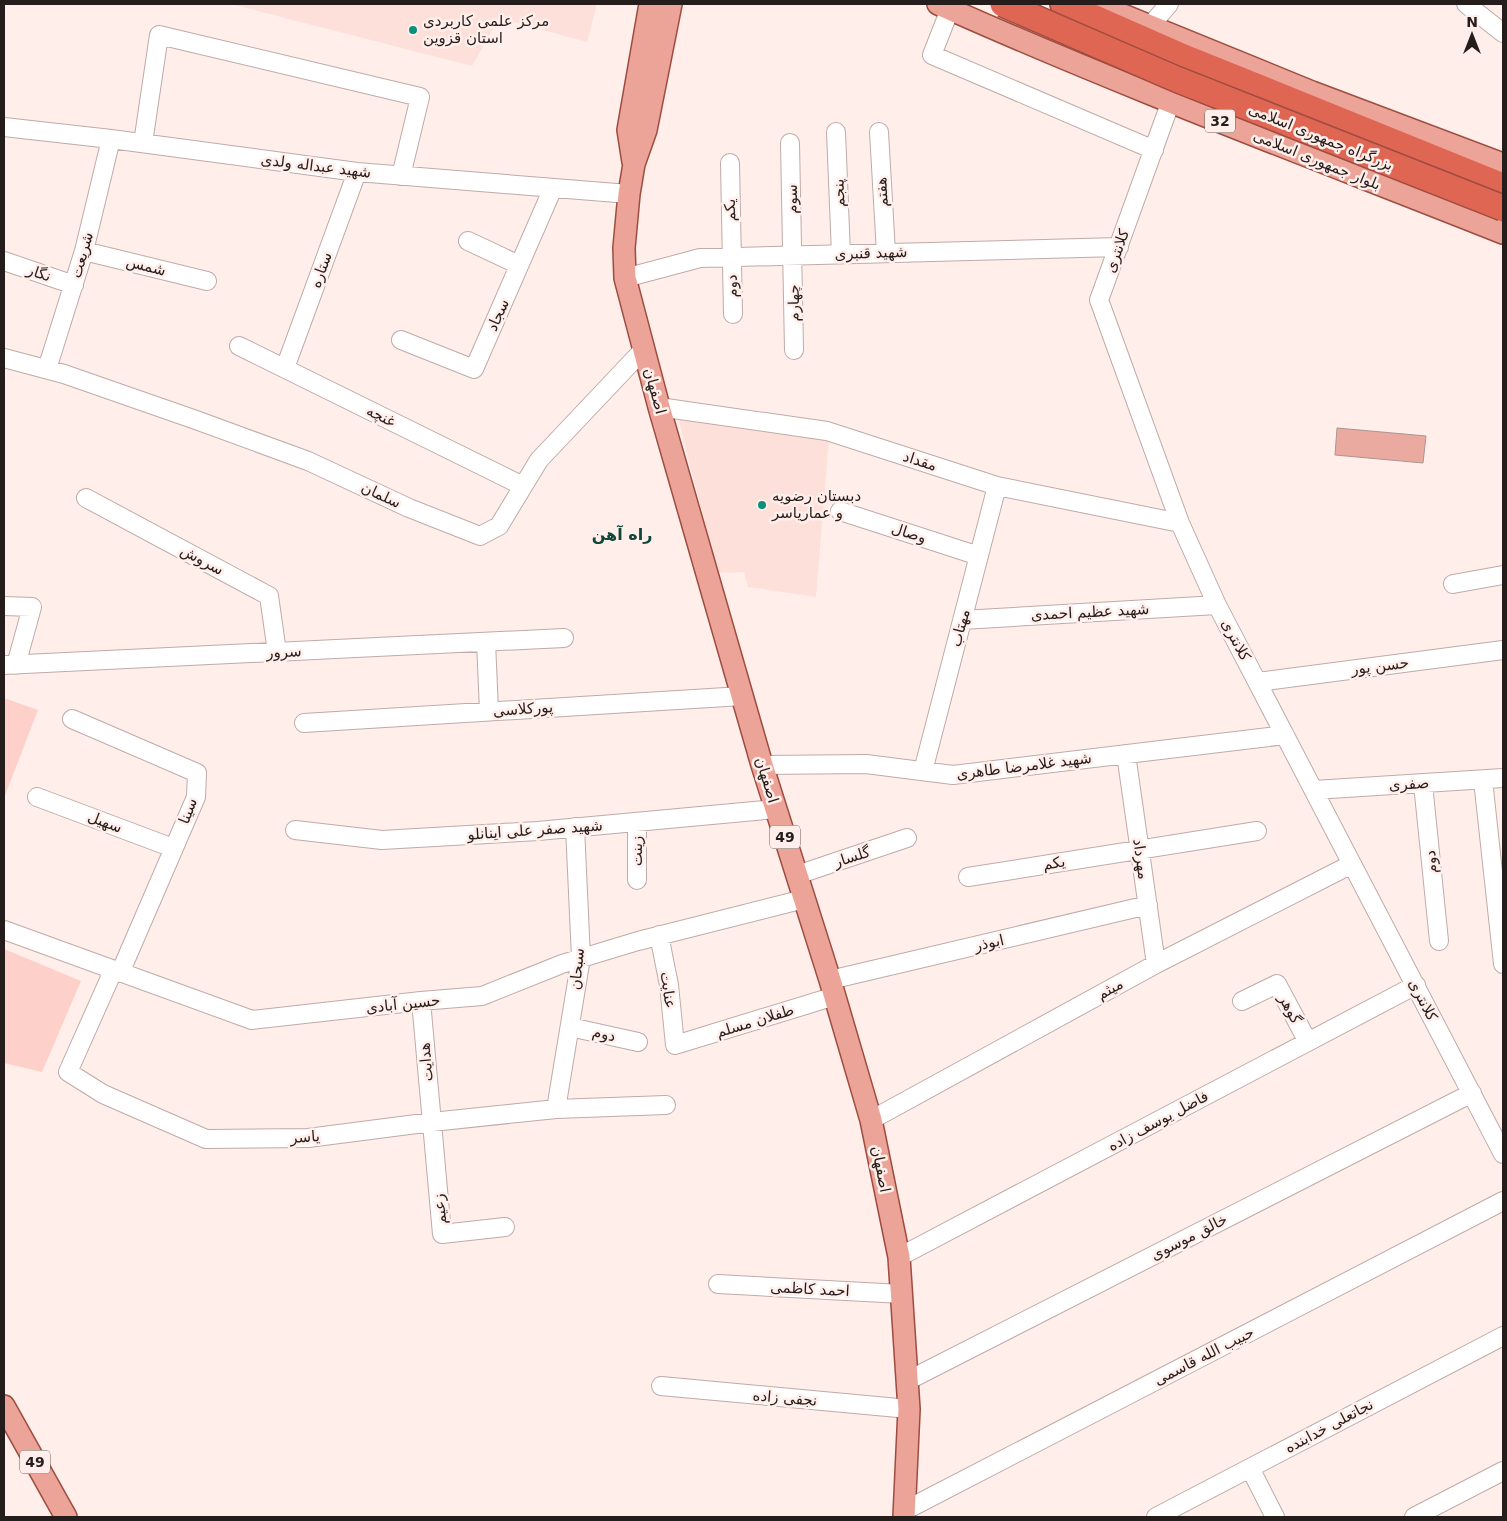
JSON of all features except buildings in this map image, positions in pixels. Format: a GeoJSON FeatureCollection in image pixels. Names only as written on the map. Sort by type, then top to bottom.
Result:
{"type":"FeatureCollection","features":[{"type":"Feature","properties":{"kind":"highway","name":"بزرگراه جمهوری اسلامی"},"geometry":{"type":"LineString","coordinates":[[1004,4],[1176,79],[1503,208]]}},
{"type":"Feature","properties":{"kind":"highway","name":"بزرگراه جمهوری اسلامی"},"geometry":{"type":"LineString","coordinates":[[1063,4],[1179,55],[1503,186]]}},
{"type":"Feature","properties":{"kind":"main road","name":"اصفهان"},"geometry":{"type":"LineString","coordinates":[[634,164],[628,130],[650,4]]}},
{"type":"Feature","properties":{"kind":"main road","name":"اصفهان"},"geometry":{"type":"LineString","coordinates":[[671,4],[646,130],[634,164],[624,248],[625,278],[659,407],[762,765],[871,1120],[900,1257],[909,1409],[904,1514]]}},
{"type":"Feature","properties":{"kind":"main road"},"geometry":{"type":"LineString","coordinates":[[1004,4],[1004,18],[1008,30],[1017,39]]}},
{"type":"Feature","properties":{"kind":"main road"},"geometry":{"type":"LineString","coordinates":[[1096,4],[1312,92],[1503,164]]}},
{"type":"Feature","properties":{"kind":"main road","name":"بلوار جمهوری اسلامی"},"geometry":{"type":"LineString","coordinates":[[944,6],[1017,39],[1503,233]]}},
{"type":"Feature","properties":{"kind":"main road"},"geometry":{"type":"LineString","coordinates":[[1427,136],[1478,147],[1503,148]]}},
{"type":"Feature","properties":{"kind":"main road","name":"49"},"geometry":{"type":"LineString","coordinates":[[4,1406],[66,1517]]}},
{"type":"Feature","properties":{"kind":"street"},"geometry":{"type":"LineString","coordinates":[[1150,26],[1168,4]]}},
{"type":"Feature","properties":{"kind":"street"},"geometry":{"type":"LineString","coordinates":[[1466,4],[1503,33]]}},
{"type":"Feature","properties":{"kind":"street"},"geometry":{"type":"LineString","coordinates":[[944,6],[932,54],[1154,150]]}},
{"type":"Feature","properties":{"kind":"street"},"geometry":{"type":"LineString","coordinates":[[143,143],[159,35],[420,97],[401,176]]}},
{"type":"Feature","properties":{"kind":"street","name":"کلانتری"},"geometry":{"type":"LineString","coordinates":[[1171,101],[1099,300],[1180,522],[1217,605],[1503,1154]]}},
{"type":"Feature","properties":{"kind":"street","name":"شهید عبداله ولدی"},"geometry":{"type":"LineString","coordinates":[[4,127],[143,143],[357,172],[629,194]]}},
{"type":"Feature","properties":{"kind":"street","name":"پنجم"},"geometry":{"type":"LineString","coordinates":[[836,132],[841,254]]}},
{"type":"Feature","properties":{"kind":"street","name":"هفتم"},"geometry":{"type":"LineString","coordinates":[[880,132],[886,253]]}},
{"type":"Feature","properties":{"kind":"street","name":"شریعت"},"geometry":{"type":"LineString","coordinates":[[47,369],[84,252],[111,139]]}},
{"type":"Feature","properties":{"kind":"street","name":"سوم"},"geometry":{"type":"LineString","coordinates":[[790,143],[793,255]]}},
{"type":"Feature","properties":{"kind":"street","name":"یکم"},"geometry":{"type":"LineString","coordinates":[[730,163],[731,257]]}},
{"type":"Feature","properties":{"kind":"street","name":"ستاره"},"geometry":{"type":"LineString","coordinates":[[285,368],[357,172]]}},
{"type":"Feature","properties":{"kind":"street","name":"سجاد"},"geometry":{"type":"LineString","coordinates":[[401,340],[474,369],[553,188]]}},
{"type":"Feature","properties":{"kind":"street"},"geometry":{"type":"LineString","coordinates":[[468,241],[519,265]]}},
{"type":"Feature","properties":{"kind":"street","name":"شهید قنبری"},"geometry":{"type":"LineString","coordinates":[[625,278],[700,258],[1118,247]]}},
{"type":"Feature","properties":{"kind":"street","name":"شمس"},"geometry":{"type":"LineString","coordinates":[[84,252],[207,281]]}},
{"type":"Feature","properties":{"kind":"street","name":"چهارم"},"geometry":{"type":"LineString","coordinates":[[793,255],[794,350]]}},
{"type":"Feature","properties":{"kind":"street","name":"دوم"},"geometry":{"type":"LineString","coordinates":[[731,257],[733,314]]}},
{"type":"Feature","properties":{"kind":"street","name":"نگار"},"geometry":{"type":"LineString","coordinates":[[4,261],[74,284]]}},
{"type":"Feature","properties":{"kind":"street","name":"غنچه"},"geometry":{"type":"LineString","coordinates":[[239,346],[523,486]]}},
{"type":"Feature","properties":{"kind":"street","name":"سلمان"},"geometry":{"type":"LineString","coordinates":[[47,369],[196,420],[308,462],[409,508],[480,536],[499,526],[539,460],[644,349]]}},
{"type":"Feature","properties":{"kind":"street"},"geometry":{"type":"LineString","coordinates":[[4,358],[47,369]]}},
{"type":"Feature","properties":{"kind":"street","name":"مقداد"},"geometry":{"type":"LineString","coordinates":[[659,407],[827,431],[997,486],[1180,522]]}},
{"type":"Feature","properties":{"kind":"street","name":"مهتاب"},"geometry":{"type":"LineString","coordinates":[[923,771],[997,486]]}},
{"type":"Feature","properties":{"kind":"street","name":"سروش"},"geometry":{"type":"LineString","coordinates":[[86,498],[269,596],[278,652]]}},
{"type":"Feature","properties":{"kind":"street","name":"وصال"},"geometry":{"type":"LineString","coordinates":[[840,511],[979,556]]}},
{"type":"Feature","properties":{"kind":"street"},"geometry":{"type":"LineString","coordinates":[[1453,584],[1503,575]]}},
{"type":"Feature","properties":{"kind":"street","name":"شهید عظیم احمدی"},"geometry":{"type":"LineString","coordinates":[[962,620],[1217,605]]}},
{"type":"Feature","properties":{"kind":"street"},"geometry":{"type":"LineString","coordinates":[[4,606],[32,607],[10,665]]}},
{"type":"Feature","properties":{"kind":"street","name":"سرور"},"geometry":{"type":"LineString","coordinates":[[10,665],[564,638]]}},
{"type":"Feature","properties":{"kind":"street"},"geometry":{"type":"LineString","coordinates":[[486,642],[489,711]]}},
{"type":"Feature","properties":{"kind":"street","name":"حسن پور"},"geometry":{"type":"LineString","coordinates":[[1258,682],[1503,650]]}},
{"type":"Feature","properties":{"kind":"street","name":"پورکلاسی"},"geometry":{"type":"LineString","coordinates":[[304,722],[742,696]]}},
{"type":"Feature","properties":{"kind":"street","name":"سینا"},"geometry":{"type":"LineString","coordinates":[[72,719],[197,773],[196,797],[116,972]]}},
{"type":"Feature","properties":{"kind":"street","name":"شهید غلامرضا طاهری"},"geometry":{"type":"LineString","coordinates":[[762,765],[866,764],[953,775],[1285,735]]}},
{"type":"Feature","properties":{"kind":"street","name":"مهرداد"},"geometry":{"type":"LineString","coordinates":[[1126,754],[1156,964]]}},
{"type":"Feature","properties":{"kind":"street","name":"صفری"},"geometry":{"type":"LineString","coordinates":[[1314,790],[1503,778]]}},
{"type":"Feature","properties":{"kind":"street"},"geometry":{"type":"LineString","coordinates":[[1484,780],[1498,871],[1503,964]]}},
{"type":"Feature","properties":{"kind":"street","name":"دوم"},"geometry":{"type":"LineString","coordinates":[[1423,784],[1439,941]]}},
{"type":"Feature","properties":{"kind":"street","name":"سهیل"},"geometry":{"type":"LineString","coordinates":[[37,797],[174,848]]}},
{"type":"Feature","properties":{"kind":"street","name":"شهید صفر علی اینانلو"},"geometry":{"type":"LineString","coordinates":[[295,830],[382,840],[637,822],[776,808]]}},
{"type":"Feature","properties":{"kind":"street","name":"زینت"},"geometry":{"type":"LineString","coordinates":[[637,822],[637,880]]}},
{"type":"Feature","properties":{"kind":"street","name":"سبحان"},"geometry":{"type":"LineString","coordinates":[[556,1109],[581,958],[575,827]]}},
{"type":"Feature","properties":{"kind":"street"},"geometry":{"type":"LineString","coordinates":[[1140,849],[1257,831]]}},
{"type":"Feature","properties":{"kind":"street","name":"گلسار"},"geometry":{"type":"LineString","coordinates":[[797,875],[907,838]]}},
{"type":"Feature","properties":{"kind":"street","name":"یکم"},"geometry":{"type":"LineString","coordinates":[[968,877],[1140,849]]}},
{"type":"Feature","properties":{"kind":"street","name":"میثم"},"geometry":{"type":"LineString","coordinates":[[871,1120],[1156,964],[1352,864]]}},
{"type":"Feature","properties":{"kind":"street","name":"حسین آبادی"},"geometry":{"type":"LineString","coordinates":[[4,930],[252,1020],[482,996],[581,958],[659,935],[804,899]]}},
{"type":"Feature","properties":{"kind":"street","name":"ابوذر"},"geometry":{"type":"LineString","coordinates":[[832,988],[1148,905]]}},
{"type":"Feature","properties":{"kind":"street","name":"عنایت"},"geometry":{"type":"LineString","coordinates":[[659,935],[669,985],[674,1045]]}},
{"type":"Feature","properties":{"kind":"street","name":"یاسر"},"geometry":{"type":"LineString","coordinates":[[116,972],[68,1072],[103,1094],[206,1139],[308,1138],[556,1109],[666,1105]]}},
{"type":"Feature","properties":{"kind":"street","name":"گوهر"},"geometry":{"type":"LineString","coordinates":[[1242,1000],[1276,984],[1308,1042]]}},
{"type":"Feature","properties":{"kind":"street","name":"فاضل یوسف زاده"},"geometry":{"type":"LineString","coordinates":[[900,1257],[1416,985]]}},
{"type":"Feature","properties":{"kind":"street","name":"طفلان مسلم"},"geometry":{"type":"LineString","coordinates":[[674,1045],[832,988]]}},
{"type":"Feature","properties":{"kind":"street","name":"هدایت"},"geometry":{"type":"LineString","coordinates":[[421,1001],[432,1122]]}},
{"type":"Feature","properties":{"kind":"street","name":"دوم"},"geometry":{"type":"LineString","coordinates":[[570,1027],[638,1042]]}},
{"type":"Feature","properties":{"kind":"street","name":"خالق موسوی"},"geometry":{"type":"LineString","coordinates":[[907,1381],[1472,1093]]}},
{"type":"Feature","properties":{"kind":"street","name":"زعیم"},"geometry":{"type":"LineString","coordinates":[[432,1122],[442,1234],[505,1228]]}},
{"type":"Feature","properties":{"kind":"street","name":"حبیب الله قاسمی"},"geometry":{"type":"LineString","coordinates":[[904,1514],[1503,1201]]}},
{"type":"Feature","properties":{"kind":"street","name":"احمد کاظمی"},"geometry":{"type":"LineString","coordinates":[[718,1284],[902,1294]]}},
{"type":"Feature","properties":{"kind":"street","name":"نجاتعلی خدابنده"},"geometry":{"type":"LineString","coordinates":[[1156,1517],[1503,1336]]}},
{"type":"Feature","properties":{"kind":"street","name":"نجفی زاده"},"geometry":{"type":"LineString","coordinates":[[661,1386],[909,1409]]}},
{"type":"Feature","properties":{"kind":"street"},"geometry":{"type":"LineString","coordinates":[[1250,1468],[1275,1517]]}},
{"type":"Feature","properties":{"kind":"street"},"geometry":{"type":"LineString","coordinates":[[1414,1517],[1503,1471]]}},
{"type":"Feature","properties":{"kind":"shaded area","name":"مرکز علمی کاربردی استان قزوین"},"geometry":{"type":"Polygon","coordinates":[[[231,4],[597,4],[587,42],[499,18],[472,66],[231,4]]]}},
{"type":"Feature","properties":{"kind":"shaded area","name":"دبستان رضویه و عماریاسر"},"geometry":{"type":"Polygon","coordinates":[[[677,414],[829,438],[816,597],[748,587],[744,572],[718,573],[677,414]]]}},
{"type":"Feature","properties":{"kind":"shaded area"},"geometry":{"type":"Polygon","coordinates":[[[4,698],[38,710],[4,798],[4,698]]]}},
{"type":"Feature","properties":{"kind":"shaded area"},"geometry":{"type":"Polygon","coordinates":[[[4,949],[81,981],[42,1072],[4,1063],[4,949]]]}},
{"type":"Feature","properties":{"kind":"place","name":"مرکز علمی کاربردی استان قزوین"},"geometry":{"type":"Point","coordinates":[413,30]}},
{"type":"Feature","properties":{"kind":"place","name":"دبستان رضویه و عماریاسر"},"geometry":{"type":"Point","coordinates":[762,505]}},
{"type":"Feature","properties":{"kind":"district","name":"راه آهن"},"geometry":{"type":"Point","coordinates":[622,534]}}]}
